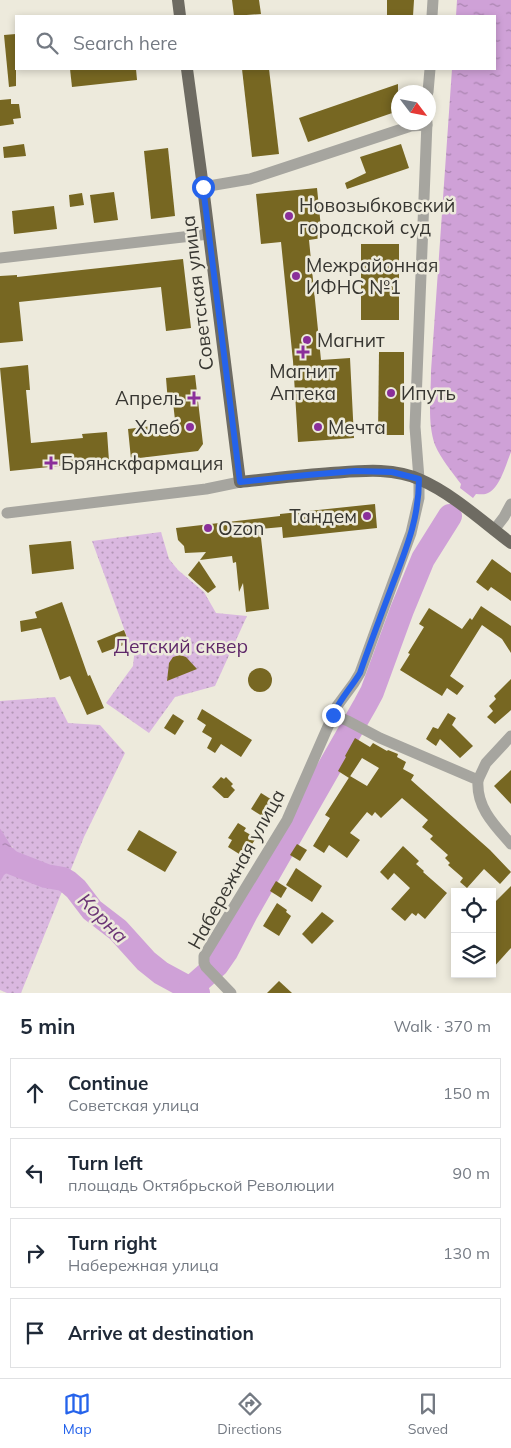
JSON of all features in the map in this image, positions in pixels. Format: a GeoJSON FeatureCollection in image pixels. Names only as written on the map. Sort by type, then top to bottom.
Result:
{"type":"FeatureCollection","features":[{"type":"Feature","properties":{"kind":"main road"},"geometry":{"type":"LineString","coordinates":[[178,0],[180,15]]}},
{"type":"Feature","properties":{"kind":"main road","name":"Советская улица"},"geometry":{"type":"LineString","coordinates":[[187,70],[240,482]]}},
{"type":"Feature","properties":{"kind":"main road"},"geometry":{"type":"LineString","coordinates":[[240,482],[355,471],[392,472],[419,479],[445,493],[511,543]]}},
{"type":"Feature","properties":{"kind":"street"},"geometry":{"type":"LineString","coordinates":[[432,15],[433,0]]}},
{"type":"Feature","properties":{"kind":"street"},"geometry":{"type":"LineString","coordinates":[[429,85],[430,70]]}},
{"type":"Feature","properties":{"kind":"street"},"geometry":{"type":"LineString","coordinates":[[203,187],[250,179],[399,130]]}},
{"type":"Feature","properties":{"kind":"street","name":"Набережная улица"},"geometry":{"type":"LineString","coordinates":[[232,993],[206,967],[204,956],[286,820],[341,699],[360,673],[407,545],[416,515],[419,498],[415,428],[417,340],[427,130]]}},
{"type":"Feature","properties":{"kind":"street"},"geometry":{"type":"LineString","coordinates":[[0,258],[209,234]]}},
{"type":"Feature","properties":{"kind":"street"},"geometry":{"type":"LineString","coordinates":[[7,513],[206,489],[240,482]]}},
{"type":"Feature","properties":{"kind":"street"},"geometry":{"type":"LineString","coordinates":[[494,530],[511,504]]}},
{"type":"Feature","properties":{"kind":"street"},"geometry":{"type":"LineString","coordinates":[[333,715],[478,780]]}},
{"type":"Feature","properties":{"kind":"street"},"geometry":{"type":"LineString","coordinates":[[511,736],[492,755],[478,780],[479,798],[482,807],[511,844]]}},
{"type":"Feature","properties":{"kind":"green space","name":"Детский сквер"},"geometry":{"type":"Polygon","coordinates":[[[161,532],[169,559],[178,570],[204,592],[216,613],[247,616],[215,686],[175,697],[149,733],[106,703],[133,666],[134,656],[92,541],[161,532]]]}},
{"type":"Feature","properties":{"kind":"green space"},"geometry":{"type":"Polygon","coordinates":[[[55,697],[68,723],[100,725],[125,753],[84,837],[21,993],[7,993],[0,990],[0,882],[13,847],[7,842],[0,828],[0,701],[55,697]]]}},
{"type":"Feature","properties":{"kind":"water"},"geometry":{"type":"Polygon","coordinates":[[[457,0],[511,0],[511,452],[496,486],[488,493],[476,494],[473,498],[460,488],[461,484],[437,450],[430,418],[431,371],[452,70],[496,70],[496,15],[456,15],[457,0]]]}},
{"type":"Feature","properties":{"kind":"water"},"geometry":{"type":"Polygon","coordinates":[[[0,828],[17,852],[8,872],[0,882],[0,828]]]}},
{"type":"Feature","properties":{"kind":"building"},"geometry":{"type":"Polygon","coordinates":[[[232,0],[259,0],[261,14],[234,15],[232,0]]]}},
{"type":"Feature","properties":{"kind":"building"},"geometry":{"type":"Polygon","coordinates":[[[387,0],[414,0],[413,15],[387,15],[387,0]]]}},
{"type":"Feature","properties":{"kind":"building"},"geometry":{"type":"Polygon","coordinates":[[[15,34],[16,86],[9,87],[4,35],[15,34]]]}},
{"type":"Feature","properties":{"kind":"building"},"geometry":{"type":"Polygon","coordinates":[[[70,70],[136,70],[137,80],[72,87],[70,70]]]}},
{"type":"Feature","properties":{"kind":"building"},"geometry":{"type":"Polygon","coordinates":[[[242,70],[269,70],[279,154],[252,157],[242,70]]]}},
{"type":"Feature","properties":{"kind":"building"},"geometry":{"type":"Polygon","coordinates":[[[391,86],[391,113],[308,142],[299,118],[391,86]]]}},
{"type":"Feature","properties":{"kind":"building"},"geometry":{"type":"Polygon","coordinates":[[[11,99],[11,104],[19,104],[21,118],[13,119],[14,124],[0,126],[0,100],[11,99]]]}},
{"type":"Feature","properties":{"kind":"building"},"geometry":{"type":"Polygon","coordinates":[[[24,144],[26,156],[4,158],[3,147],[24,144]]]}},
{"type":"Feature","properties":{"kind":"building"},"geometry":{"type":"Polygon","coordinates":[[[401,144],[409,168],[347,189],[345,183],[366,173],[360,157],[401,144]]]}},
{"type":"Feature","properties":{"kind":"building"},"geometry":{"type":"Polygon","coordinates":[[[168,148],[175,216],[151,219],[144,151],[168,148]]]}},
{"type":"Feature","properties":{"kind":"building"},"geometry":{"type":"Polygon","coordinates":[[[317,188],[322,238],[309,240],[321,360],[350,358],[354,438],[298,442],[293,361],[281,242],[261,244],[256,194],[317,188]]]}},
{"type":"Feature","properties":{"kind":"building"},"geometry":{"type":"Polygon","coordinates":[[[114,192],[118,220],[94,223],[90,195],[114,192]]]}},
{"type":"Feature","properties":{"kind":"building"},"geometry":{"type":"Polygon","coordinates":[[[82,193],[84,205],[70,207],[69,195],[82,193]]]}},
{"type":"Feature","properties":{"kind":"building"},"geometry":{"type":"Polygon","coordinates":[[[54,206],[57,229],[14,234],[12,211],[54,206]]]}},
{"type":"Feature","properties":{"kind":"building"},"geometry":{"type":"Polygon","coordinates":[[[361,244],[399,244],[399,320],[361,320],[361,244]]]}},
{"type":"Feature","properties":{"kind":"building"},"geometry":{"type":"Polygon","coordinates":[[[183,259],[191,328],[166,331],[161,287],[19,302],[23,341],[0,343],[0,276],[17,275],[17,277],[183,259]]]}},
{"type":"Feature","properties":{"kind":"building","name":"Ипуть"},"geometry":{"type":"Polygon","coordinates":[[[379,352],[404,352],[404,435],[378,435],[379,352]]]}},
{"type":"Feature","properties":{"kind":"building"},"geometry":{"type":"Polygon","coordinates":[[[28,365],[30,390],[26,390],[31,443],[83,438],[82,434],[107,432],[109,461],[10,471],[0,368],[28,365]]]}},
{"type":"Feature","properties":{"kind":"building"},"geometry":{"type":"Polygon","coordinates":[[[195,375],[203,444],[198,451],[131,459],[128,429],[152,426],[153,431],[176,429],[173,402],[168,403],[166,378],[195,375]]]}},
{"type":"Feature","properties":{"kind":"building"},"geometry":{"type":"Polygon","coordinates":[[[375,504],[377,528],[283,538],[282,527],[260,529],[269,609],[246,612],[243,583],[239,592],[236,562],[233,563],[232,556],[200,560],[206,552],[185,553],[184,546],[178,540],[176,528],[280,516],[280,514],[375,504]]]}},
{"type":"Feature","properties":{"kind":"building"},"geometry":{"type":"Polygon","coordinates":[[[71,541],[74,569],[32,574],[29,545],[71,541]]]}},
{"type":"Feature","properties":{"kind":"building"},"geometry":{"type":"Polygon","coordinates":[[[492,559],[511,573],[511,601],[491,587],[488,591],[476,582],[492,559]]]}},
{"type":"Feature","properties":{"kind":"building"},"geometry":{"type":"Polygon","coordinates":[[[199,561],[216,587],[208,593],[188,575],[199,561]]]}},
{"type":"Feature","properties":{"kind":"building"},"geometry":{"type":"Polygon","coordinates":[[[62,602],[88,676],[90,675],[104,708],[87,715],[70,676],[60,680],[41,628],[21,632],[20,621],[37,618],[35,612],[62,602]]]}},
{"type":"Feature","properties":{"kind":"building"},"geometry":{"type":"Polygon","coordinates":[[[481,606],[511,626],[511,653],[502,639],[482,625],[450,676],[464,686],[457,695],[447,688],[442,696],[400,670],[424,627],[419,624],[429,608],[462,629],[470,618],[472,620],[481,606]]]}},
{"type":"Feature","properties":{"kind":"building"},"geometry":{"type":"Polygon","coordinates":[[[124,630],[129,643],[102,653],[97,641],[124,630]]]}},
{"type":"Feature","properties":{"kind":"building"},"geometry":{"type":"Polygon","coordinates":[[[180,655],[186,657],[197,669],[167,681],[169,663],[173,657],[180,655]]]}},
{"type":"Feature","properties":{"kind":"building"},"geometry":{"type":"Polygon","coordinates":[[[260,668],[265,669],[271,675],[271,685],[265,691],[260,692],[255,691],[249,685],[248,680],[249,675],[255,669],[260,668]]]}},
{"type":"Feature","properties":{"kind":"building"},"geometry":{"type":"Polygon","coordinates":[[[511,679],[511,710],[495,724],[487,717],[493,711],[489,706],[496,699],[494,696],[511,679]]]}},
{"type":"Feature","properties":{"kind":"building"},"geometry":{"type":"Polygon","coordinates":[[[202,709],[252,740],[241,757],[221,744],[215,753],[207,748],[212,738],[202,732],[206,725],[197,719],[202,709]]]}},
{"type":"Feature","properties":{"kind":"building"},"geometry":{"type":"Polygon","coordinates":[[[448,713],[456,718],[452,725],[473,746],[460,758],[440,739],[436,746],[426,739],[433,727],[438,729],[448,713]]]}},
{"type":"Feature","properties":{"kind":"building"},"geometry":{"type":"Polygon","coordinates":[[[173,714],[184,721],[175,735],[164,728],[173,714]]]}},
{"type":"Feature","properties":{"kind":"building"},"geometry":{"type":"Polygon","coordinates":[[[355,738],[370,747],[373,743],[387,751],[398,754],[397,757],[406,762],[403,769],[414,775],[411,780],[490,850],[511,872],[500,884],[484,869],[467,888],[460,882],[463,878],[448,865],[450,863],[445,858],[448,855],[430,839],[433,836],[422,827],[428,820],[402,798],[381,818],[375,812],[372,816],[367,812],[350,833],[360,840],[347,858],[329,845],[324,853],[313,846],[330,818],[325,815],[349,778],[338,771],[355,738]],[[362,758],[350,776],[367,786],[379,768],[362,758]]]}},
{"type":"Feature","properties":{"kind":"building"},"geometry":{"type":"Polygon","coordinates":[[[511,770],[511,804],[494,786],[511,770]]]}},
{"type":"Feature","properties":{"kind":"building"},"geometry":{"type":"Polygon","coordinates":[[[221,777],[224,779],[226,777],[233,784],[231,786],[235,790],[228,798],[224,798],[212,787],[221,777]]]}},
{"type":"Feature","properties":{"kind":"building"},"geometry":{"type":"Polygon","coordinates":[[[261,793],[277,803],[267,819],[251,809],[261,793]]]}},
{"type":"Feature","properties":{"kind":"building"},"geometry":{"type":"Polygon","coordinates":[[[238,823],[246,828],[244,831],[256,838],[244,857],[228,847],[232,840],[228,838],[238,823]]]}},
{"type":"Feature","properties":{"kind":"building"},"geometry":{"type":"Polygon","coordinates":[[[139,830],[177,852],[165,872],[127,850],[139,830]]]}},
{"type":"Feature","properties":{"kind":"building"},"geometry":{"type":"Polygon","coordinates":[[[297,844],[307,850],[300,861],[290,855],[297,844]]]}},
{"type":"Feature","properties":{"kind":"building"},"geometry":{"type":"Polygon","coordinates":[[[403,846],[419,861],[416,864],[423,872],[447,893],[425,919],[418,913],[416,916],[412,913],[405,921],[391,909],[410,888],[394,873],[388,880],[380,872],[403,846]]]}},
{"type":"Feature","properties":{"kind":"building"},"geometry":{"type":"Polygon","coordinates":[[[296,868],[322,886],[312,902],[286,885],[296,868]]]}},
{"type":"Feature","properties":{"kind":"building"},"geometry":{"type":"Polygon","coordinates":[[[276,881],[287,888],[281,898],[270,891],[276,881]]]}},
{"type":"Feature","properties":{"kind":"building"},"geometry":{"type":"Polygon","coordinates":[[[511,886],[511,948],[496,965],[496,933],[496,901],[511,886]]]}},
{"type":"Feature","properties":{"kind":"building"},"geometry":{"type":"Polygon","coordinates":[[[277,903],[287,910],[286,912],[291,916],[279,936],[263,926],[277,903]]]}},
{"type":"Feature","properties":{"kind":"building"},"geometry":{"type":"Polygon","coordinates":[[[322,912],[334,921],[312,944],[302,934],[322,912]]]}},
{"type":"Feature","properties":{"kind":"building"},"geometry":{"type":"Polygon","coordinates":[[[279,981],[292,993],[267,993],[279,981]]]}},
{"type":"Feature","properties":{"kind":"waterway"},"geometry":{"type":"LineString","coordinates":[[191,988],[217,965],[226,952],[246,913],[365,705],[372,692],[423,559],[450,516]]}},
{"type":"Feature","properties":{"kind":"waterway","name":"Корна"},"geometry":{"type":"LineString","coordinates":[[0,858],[46,876],[63,879],[68,882],[76,889],[92,910],[118,930],[146,961],[161,973],[198,993]]}},
{"type":"Feature","properties":{"kind":"place","name":"Новозыбковский городской суд"},"geometry":{"type":"Point","coordinates":[289,216]}},
{"type":"Feature","properties":{"kind":"place","name":"Межрайонная ИФНС №1"},"geometry":{"type":"Point","coordinates":[296,276]}},
{"type":"Feature","properties":{"kind":"place","name":"Магнит"},"geometry":{"type":"Point","coordinates":[307,340]}},
{"type":"Feature","properties":{"kind":"place","name":"Магнит Аптека"},"geometry":{"type":"Point","coordinates":[303,352]}},
{"type":"Feature","properties":{"kind":"place","name":"Ипуть"},"geometry":{"type":"Point","coordinates":[391,393]}},
{"type":"Feature","properties":{"kind":"place","name":"Апрель"},"geometry":{"type":"Point","coordinates":[194,398]}},
{"type":"Feature","properties":{"kind":"place","name":"Хлеб"},"geometry":{"type":"Point","coordinates":[190,427]}},
{"type":"Feature","properties":{"kind":"place","name":"Мечта"},"geometry":{"type":"Point","coordinates":[318,427]}},
{"type":"Feature","properties":{"kind":"place","name":"Брянскфармация"},"geometry":{"type":"Point","coordinates":[51,463]}},
{"type":"Feature","properties":{"kind":"place","name":"Тандем"},"geometry":{"type":"Point","coordinates":[367,516]}},
{"type":"Feature","properties":{"kind":"place","name":"Ozon"},"geometry":{"type":"Point","coordinates":[208,528]}},
{"type":"Feature","properties":{"kind":"route"},"geometry":{"type":"LineString","coordinates":[[203,187],[240,482],[355,471],[392,472],[419,479],[419,498],[416,515],[407,545],[360,673],[341,699],[333,715]]}}]}
